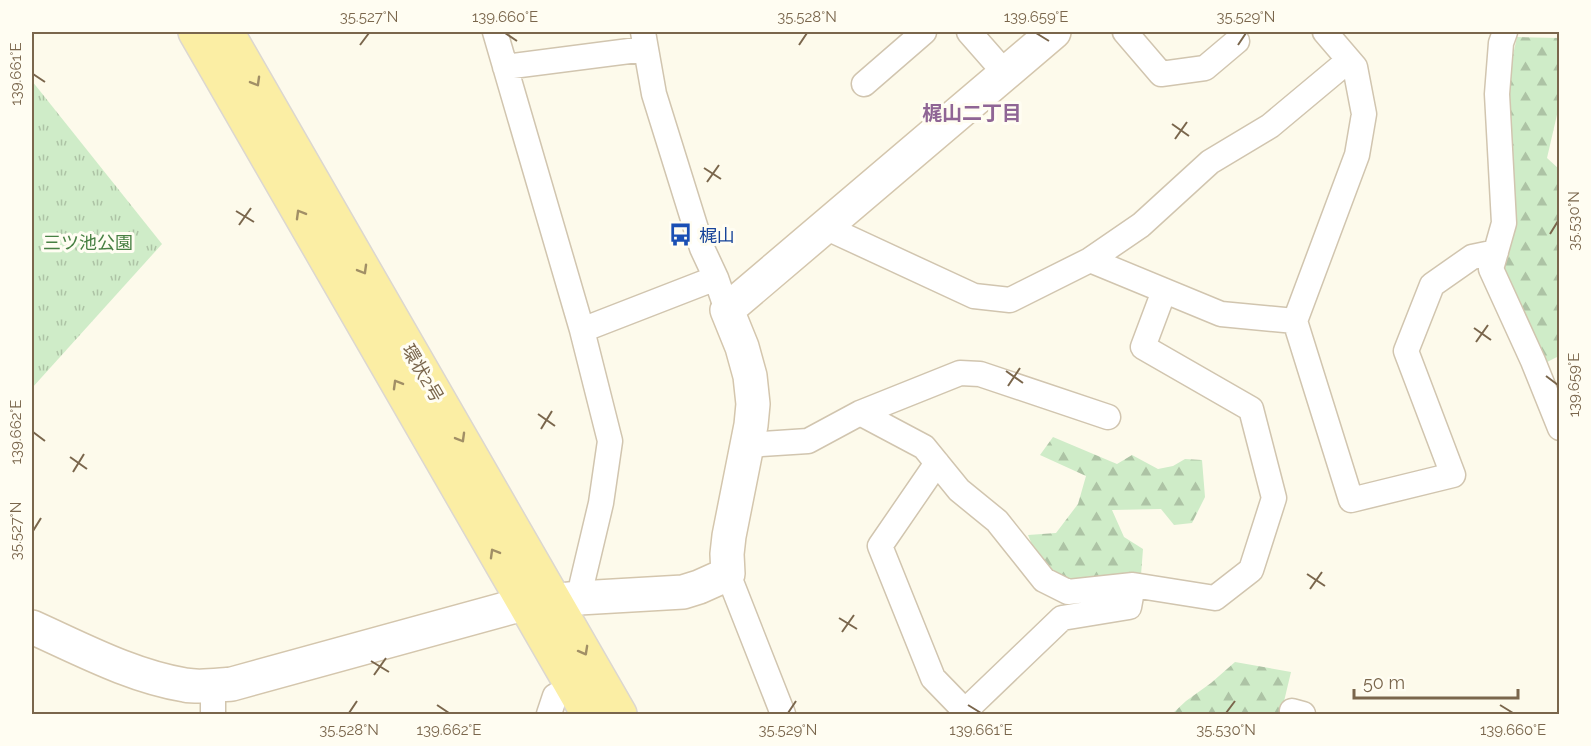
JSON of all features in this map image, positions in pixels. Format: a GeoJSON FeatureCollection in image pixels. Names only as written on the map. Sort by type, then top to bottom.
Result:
{"type":"FeatureCollection","features":[{"type":"Feature","properties":{"kind":"main road","name":"環状2号"},"geometry":{"type":"LineString","coordinates":[[195,32],[580,701]]}},
{"type":"Feature","properties":{"kind":"main road","name":"環状2号"},"geometry":{"type":"LineString","coordinates":[[227,32],[569,599],[620,714]]}},
{"type":"Feature","properties":{"kind":"street"},"geometry":{"type":"LineString","coordinates":[[495,32],[582,330],[610,441],[601,503],[582,583],[569,599]]}},
{"type":"Feature","properties":{"kind":"street"},"geometry":{"type":"LineString","coordinates":[[864,84],[924,32]]}},
{"type":"Feature","properties":{"kind":"street"},"geometry":{"type":"LineString","coordinates":[[969,32],[1005,73]]}},
{"type":"Feature","properties":{"kind":"street"},"geometry":{"type":"LineString","coordinates":[[727,310],[1054,32]]}},
{"type":"Feature","properties":{"kind":"street"},"geometry":{"type":"LineString","coordinates":[[1125,32],[1161,74],[1205,68],[1237,41]]}},
{"type":"Feature","properties":{"kind":"street"},"geometry":{"type":"LineString","coordinates":[[1325,32],[1355,67],[1364,114],[1357,155],[1295,321],[1351,500],[1453,475],[1406,351],[1432,285],[1472,257],[1496,252]]}},
{"type":"Feature","properties":{"kind":"street"},"geometry":{"type":"LineString","coordinates":[[1500,35],[1497,94],[1504,223],[1491,269],[1560,428]]}},
{"type":"Feature","properties":{"kind":"street"},"geometry":{"type":"LineString","coordinates":[[505,67],[644,40],[654,94],[683,189],[702,248],[742,347],[750,376],[753,404],[748,445],[729,536],[728,574],[783,714]]}},
{"type":"Feature","properties":{"kind":"street"},"geometry":{"type":"LineString","coordinates":[[825,227],[974,296],[1010,300],[1090,260],[1141,225],[1210,162],[1270,126],[1349,60]]}},
{"type":"Feature","properties":{"kind":"street"},"geometry":{"type":"LineString","coordinates":[[1090,260],[1221,314],[1295,321]]}},
{"type":"Feature","properties":{"kind":"street"},"geometry":{"type":"LineString","coordinates":[[582,330],[716,278]]}},
{"type":"Feature","properties":{"kind":"street"},"geometry":{"type":"LineString","coordinates":[[860,414],[924,447],[959,490],[997,521],[1044,580],[1068,592],[1133,585],[1215,598],[1251,570],[1274,498],[1251,409],[1143,347],[1164,291]]}},
{"type":"Feature","properties":{"kind":"street"},"geometry":{"type":"LineString","coordinates":[[748,445],[808,441],[860,414],[960,373],[980,374],[1108,417]]}},
{"type":"Feature","properties":{"kind":"street"},"geometry":{"type":"LineString","coordinates":[[937,463],[880,546],[933,678],[967,713],[1062,618],[1128,607],[1133,585]]}},
{"type":"Feature","properties":{"kind":"street"},"geometry":{"type":"LineString","coordinates":[[32,627],[138,674],[187,686],[213,700],[232,684],[523,604],[683,592],[728,574]]}},
{"type":"Feature","properties":{"kind":"street"},"geometry":{"type":"LineString","coordinates":[[549,714],[555,696],[580,701]]}},
{"type":"Feature","properties":{"kind":"green space"},"geometry":{"type":"Polygon","coordinates":[[[1517,37],[1559,38],[1559,106],[1547,158],[1559,169],[1559,356],[1543,364],[1501,276],[1508,77],[1517,37]]]}},
{"type":"Feature","properties":{"kind":"green space","name":"三ツ池公園"},"geometry":{"type":"Polygon","coordinates":[[[32,81],[162,244],[32,388],[32,81]]]}},
{"type":"Feature","properties":{"kind":"green space"},"geometry":{"type":"Polygon","coordinates":[[[1053,437],[1117,464],[1132,455],[1158,469],[1173,466],[1185,459],[1202,460],[1205,497],[1192,523],[1174,525],[1161,509],[1112,510],[1124,537],[1143,549],[1141,575],[1082,584],[1059,576],[1035,552],[1028,535],[1056,533],[1078,504],[1086,476],[1040,455],[1053,437]]]}},
{"type":"Feature","properties":{"kind":"green space"},"geometry":{"type":"Polygon","coordinates":[[[1235,662],[1291,672],[1281,714],[1172,714],[1186,701],[1235,662]]]}},
{"type":"Feature","properties":{"kind":"place","name":"梶山"},"geometry":{"type":"Point","coordinates":[681,235]}},
{"type":"Feature","properties":{"kind":"district","name":"梶山二丁目"},"geometry":{"type":"Point","coordinates":[972,113]}}]}
